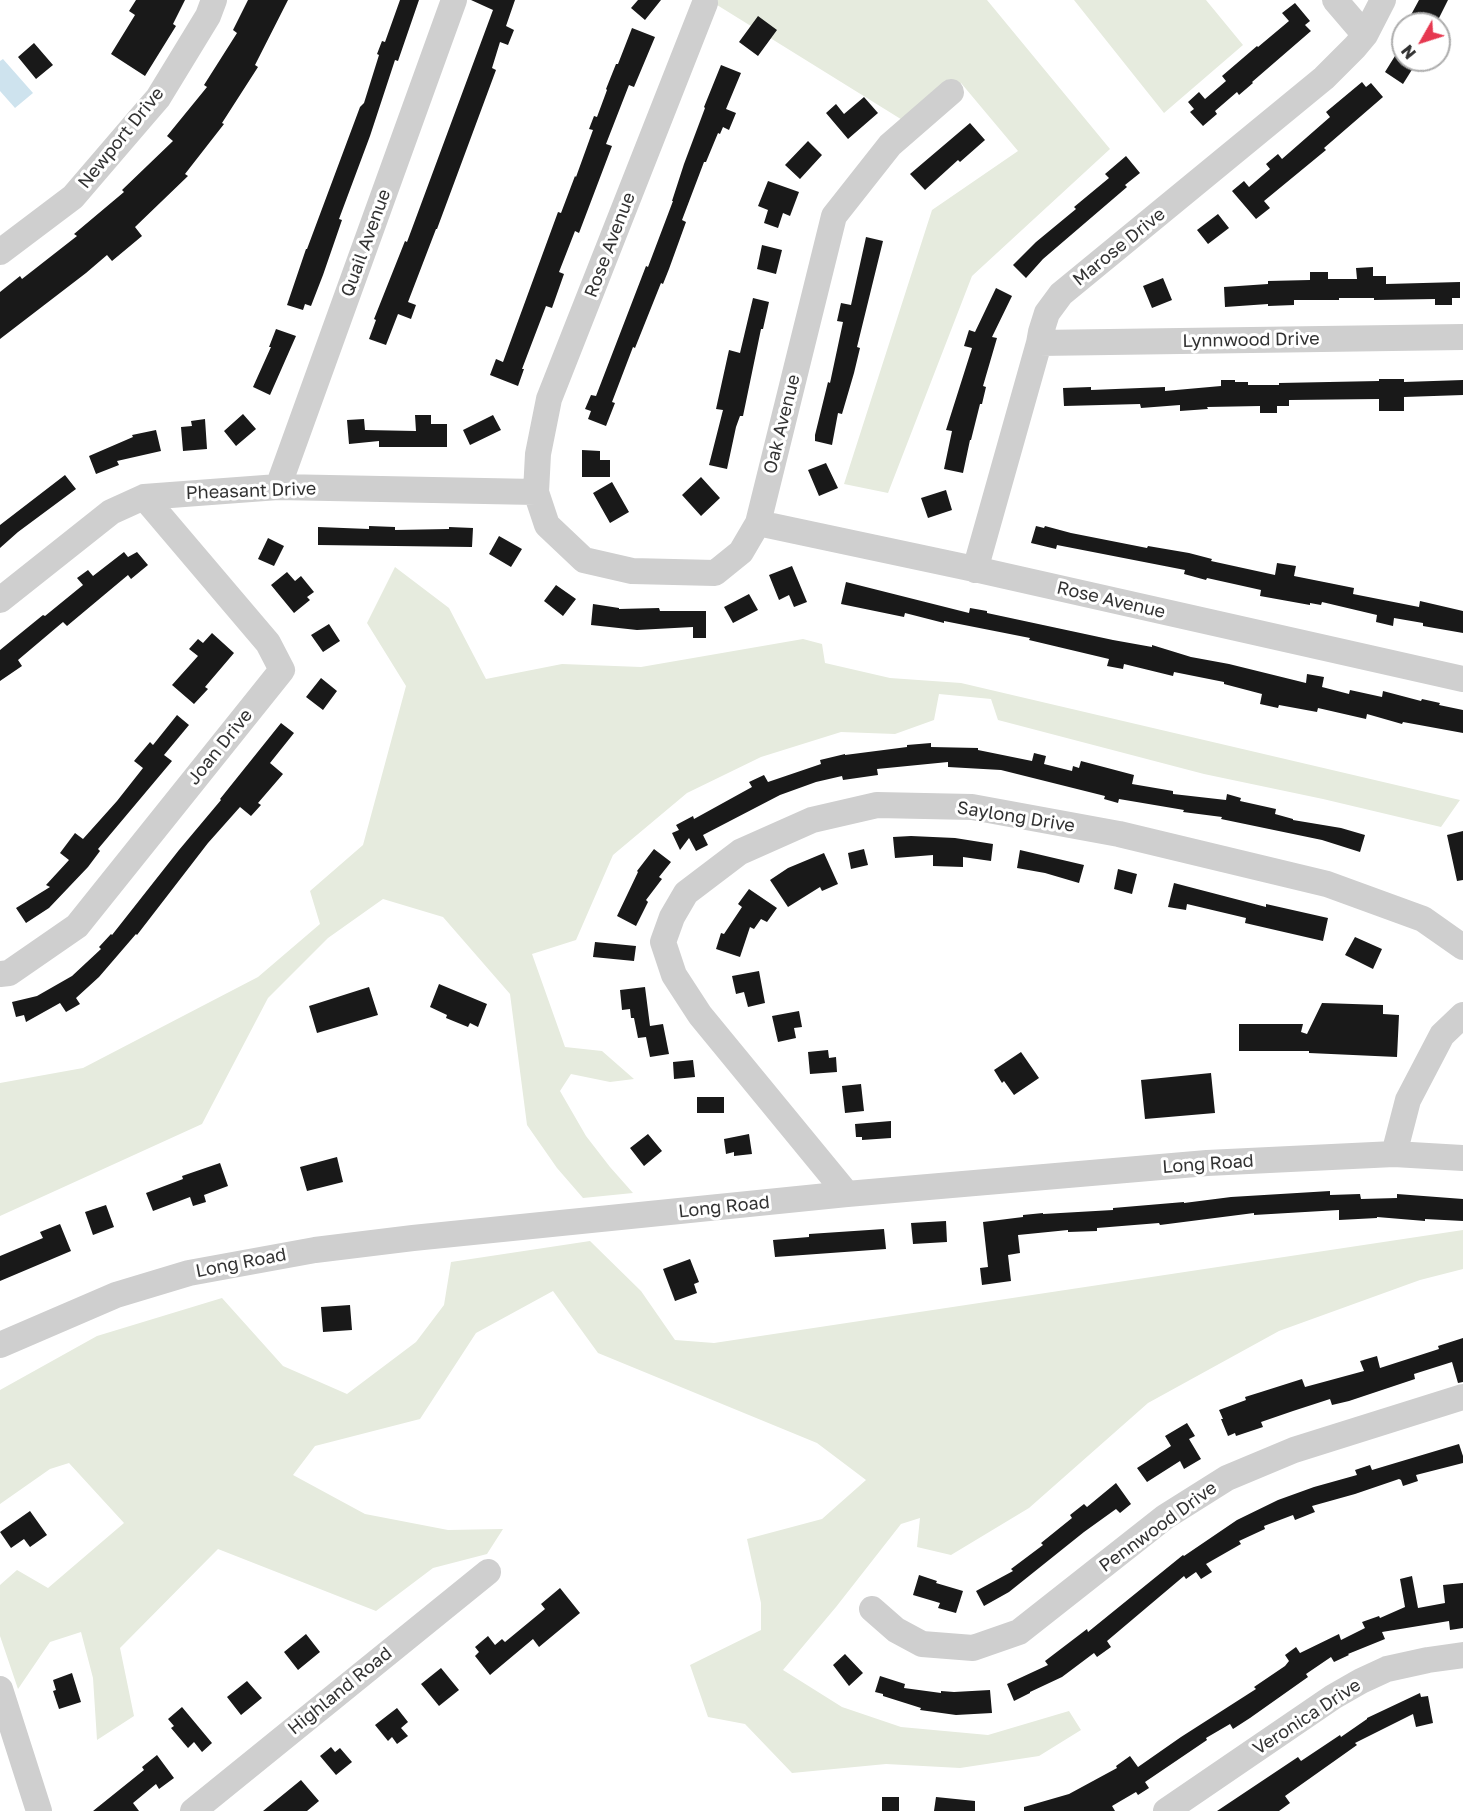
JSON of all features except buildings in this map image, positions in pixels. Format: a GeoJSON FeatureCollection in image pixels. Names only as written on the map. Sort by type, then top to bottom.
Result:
{"type":"FeatureCollection","features":[{"type":"Feature","properties":{"kind":"street","name":"Newport Drive"},"geometry":{"type":"LineString","coordinates":[[0,252],[73,197],[138,122],[158,98],[208,16],[214,0]]}},
{"type":"Feature","properties":{"kind":"street","name":"Quail Avenue"},"geometry":{"type":"LineString","coordinates":[[278,487],[454,0]]}},
{"type":"Feature","properties":{"kind":"street"},"geometry":{"type":"LineString","coordinates":[[1335,0],[1365,35]]}},
{"type":"Feature","properties":{"kind":"street","name":"Marose Drive"},"geometry":{"type":"LineString","coordinates":[[975,570],[1047,313],[1061,294],[1324,78],[1365,35],[1383,0]]}},
{"type":"Feature","properties":{"kind":"street","name":"Rose Avenue"},"geometry":{"type":"LineString","coordinates":[[536,492],[538,454],[549,399],[705,3]]}},
{"type":"Feature","properties":{"kind":"street","name":"Oak Avenue"},"geometry":{"type":"LineString","coordinates":[[536,492],[547,525],[584,560],[632,571],[715,573],[741,552],[758,523],[834,216],[890,145],[951,92]]}},
{"type":"Feature","properties":{"kind":"street","name":"Lynnwood Drive"},"geometry":{"type":"LineString","coordinates":[[1039,343],[1463,337]]}},
{"type":"Feature","properties":{"kind":"street","name":"Pheasant Drive"},"geometry":{"type":"LineString","coordinates":[[0,600],[111,512],[144,497],[278,487],[536,492]]}},
{"type":"Feature","properties":{"kind":"street","name":"Joan Drive"},"geometry":{"type":"LineString","coordinates":[[0,974],[9,973],[77,926],[282,670],[268,643],[144,497]]}},
{"type":"Feature","properties":{"kind":"street","name":"Rose Avenue"},"geometry":{"type":"LineString","coordinates":[[758,523],[1463,679]]}},
{"type":"Feature","properties":{"kind":"street","name":"Saylong Drive"},"geometry":{"type":"LineString","coordinates":[[847,1194],[700,1015],[674,975],[663,942],[672,917],[686,893],[740,852],[812,820],[877,805],[972,807],[1119,834],[1327,884],[1423,919],[1463,947]]}},
{"type":"Feature","properties":{"kind":"street"},"geometry":{"type":"LineString","coordinates":[[1394,1154],[1408,1100],[1442,1035],[1463,1015]]}},
{"type":"Feature","properties":{"kind":"street","name":"Long Road"},"geometry":{"type":"LineString","coordinates":[[0,1345],[116,1295],[189,1273],[315,1250],[847,1194],[1207,1163],[1394,1154],[1463,1158]]}},
{"type":"Feature","properties":{"kind":"street","name":"Pennwood Drive"},"geometry":{"type":"LineString","coordinates":[[873,1609],[896,1630],[922,1644],[973,1648],[1019,1632],[1165,1517],[1227,1478],[1294,1450],[1463,1397]]}},
{"type":"Feature","properties":{"kind":"street","name":"Highland Road"},"geometry":{"type":"LineString","coordinates":[[193,1811],[488,1572]]}},
{"type":"Feature","properties":{"kind":"street","name":"Veronica Drive"},"geometry":{"type":"LineString","coordinates":[[1166,1811],[1333,1697],[1360,1682],[1387,1669],[1463,1655]]}},
{"type":"Feature","properties":{"kind":"street"},"geometry":{"type":"LineString","coordinates":[[0,1689],[39,1811]]}},
{"type":"Feature","properties":{"kind":"shaded area"},"geometry":{"type":"Polygon","coordinates":[[[709,0],[987,0],[1110,149],[972,276],[888,493],[844,484],[932,210],[1018,151],[961,83],[912,126],[709,0]]]}},
{"type":"Feature","properties":{"kind":"shaded area"},"geometry":{"type":"Polygon","coordinates":[[[1074,0],[1206,0],[1243,45],[1164,113],[1074,0]]]}},
{"type":"Feature","properties":{"kind":"shaded area"},"geometry":{"type":"Polygon","coordinates":[[[395,567],[449,608],[486,679],[562,664],[641,667],[803,639],[822,644],[825,663],[890,678],[961,683],[1460,800],[1441,827],[1204,774],[998,720],[991,699],[939,694],[934,720],[895,734],[841,732],[761,757],[687,793],[613,855],[576,940],[532,954],[565,1047],[602,1051],[634,1079],[610,1082],[571,1074],[560,1091],[586,1136],[633,1193],[583,1198],[557,1168],[527,1125],[510,994],[443,917],[383,899],[328,938],[268,998],[202,1124],[0,1216],[0,1083],[83,1068],[258,977],[320,924],[310,891],[363,845],[406,686],[367,623],[395,567]]]}},
{"type":"Feature","properties":{"kind":"shaded area"},"geometry":{"type":"Polygon","coordinates":[[[1463,1230],[1463,1269],[1420,1280],[1279,1331],[1148,1403],[1029,1508],[951,1555],[917,1547],[920,1518],[901,1524],[783,1670],[842,1707],[901,1727],[988,1735],[1069,1711],[1081,1730],[1039,1756],[960,1768],[886,1764],[792,1773],[745,1724],[708,1717],[690,1665],[761,1630],[761,1603],[747,1539],[822,1519],[866,1480],[817,1443],[598,1353],[553,1291],[476,1333],[420,1419],[315,1446],[293,1475],[365,1514],[448,1530],[503,1529],[487,1554],[433,1568],[376,1611],[218,1549],[120,1648],[134,1716],[97,1740],[93,1678],[81,1632],[50,1642],[18,1689],[0,1636],[0,1585],[17,1570],[48,1588],[124,1523],[69,1463],[50,1469],[0,1504],[0,1390],[97,1336],[222,1298],[283,1366],[347,1394],[416,1342],[444,1305],[451,1262],[590,1241],[641,1291],[675,1340],[714,1343],[1463,1230]]]}},
{"type":"Feature","properties":{"kind":"water"},"geometry":{"type":"Polygon","coordinates":[[[3,59],[33,93],[15,108],[0,91],[0,61],[3,59]]]}}]}
